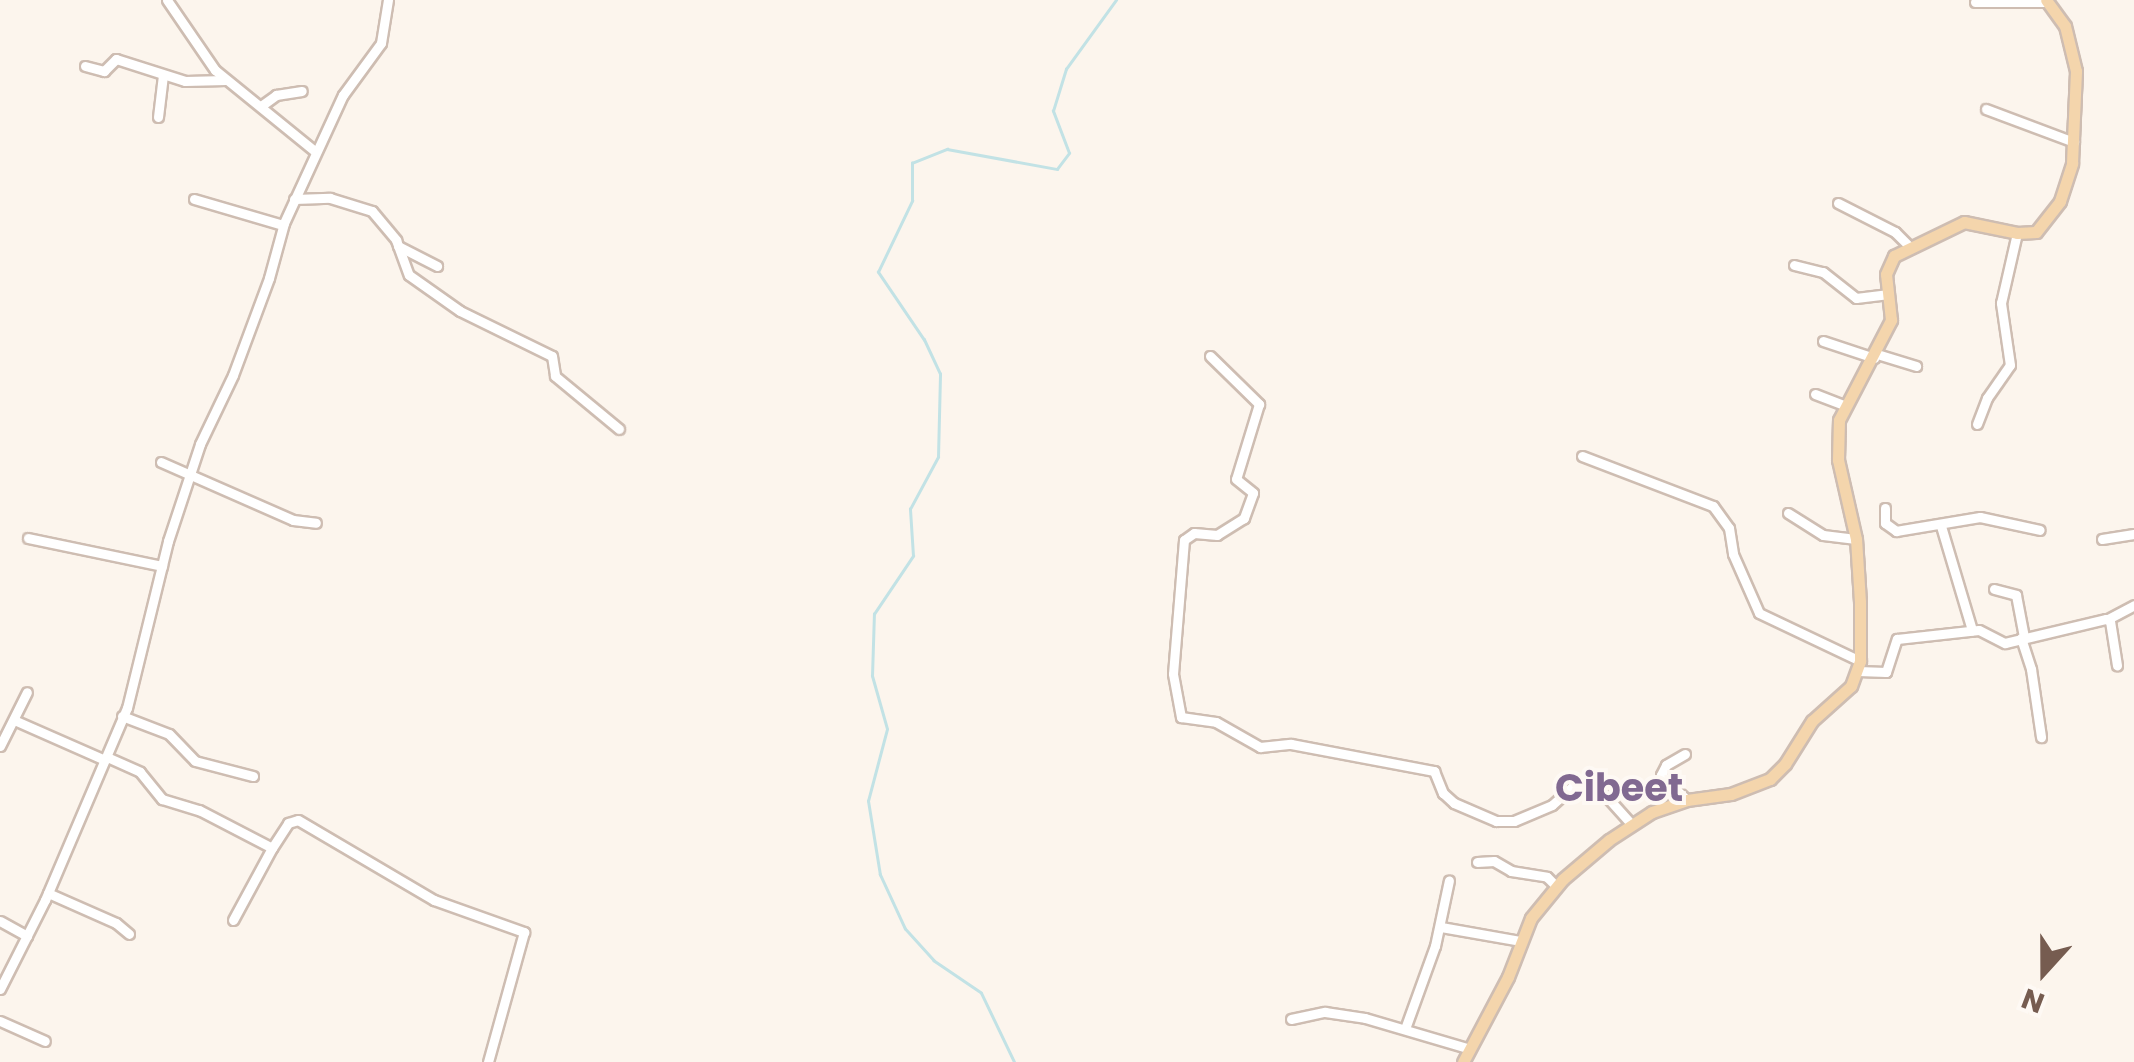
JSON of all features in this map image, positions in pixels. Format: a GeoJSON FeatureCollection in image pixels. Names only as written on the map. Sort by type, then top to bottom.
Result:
{"type":"FeatureCollection","features":[{"type":"Feature","properties":{"kind":"main road"},"geometry":{"type":"LineString","coordinates":[[1463,1062],[1508,976],[1537,908],[1556,886],[1631,824],[1688,800],[1731,794],[1770,779],[1786,764],[1812,721],[1845,696],[1859,666],[1856,539],[1838,460],[1838,430],[1844,405],[1875,356],[1891,320],[1888,265],[1909,246],[1964,222],[2016,233],[2036,232],[2052,216],[2068,180],[2074,142],[2076,63],[2064,26],[2047,1]]}},
{"type":"Feature","properties":{"kind":"street"},"geometry":{"type":"LineString","coordinates":[[167,0],[226,80],[316,152]]}},
{"type":"Feature","properties":{"kind":"street"},"geometry":{"type":"LineString","coordinates":[[0,988],[48,893],[134,684],[162,566],[190,478],[269,278],[283,225],[346,88],[381,43],[388,0]]}},
{"type":"Feature","properties":{"kind":"street"},"geometry":{"type":"LineString","coordinates":[[1975,2],[2047,1]]}},
{"type":"Feature","properties":{"kind":"street"},"geometry":{"type":"LineString","coordinates":[[85,66],[104,71],[116,59],[202,84],[226,80]]}},
{"type":"Feature","properties":{"kind":"street"},"geometry":{"type":"LineString","coordinates":[[158,117],[162,75]]}},
{"type":"Feature","properties":{"kind":"street"},"geometry":{"type":"LineString","coordinates":[[260,106],[276,95],[302,90]]}},
{"type":"Feature","properties":{"kind":"street"},"geometry":{"type":"LineString","coordinates":[[1986,108],[2074,142]]}},
{"type":"Feature","properties":{"kind":"street"},"geometry":{"type":"LineString","coordinates":[[294,200],[330,198],[362,206],[379,216],[398,246],[409,275],[460,311],[552,356],[555,376],[620,429]]}},
{"type":"Feature","properties":{"kind":"street"},"geometry":{"type":"LineString","coordinates":[[194,199],[283,225]]}},
{"type":"Feature","properties":{"kind":"street"},"geometry":{"type":"LineString","coordinates":[[1838,202],[1894,232],[1909,246]]}},
{"type":"Feature","properties":{"kind":"street"},"geometry":{"type":"LineString","coordinates":[[1977,424],[1987,398],[2010,362],[2001,303],[2016,233]]}},
{"type":"Feature","properties":{"kind":"street"},"geometry":{"type":"LineString","coordinates":[[398,246],[437,266]]}},
{"type":"Feature","properties":{"kind":"street"},"geometry":{"type":"LineString","coordinates":[[1794,266],[1823,272],[1856,298],[1889,294]]}},
{"type":"Feature","properties":{"kind":"street"},"geometry":{"type":"LineString","coordinates":[[1823,341],[1916,366]]}},
{"type":"Feature","properties":{"kind":"street"},"geometry":{"type":"LineString","coordinates":[[1210,356],[1259,404],[1236,479],[1253,493],[1244,518],[1217,535],[1194,532],[1184,540],[1172,674],[1181,716],[1216,722],[1260,747],[1291,744],[1434,771],[1443,793],[1454,803],[1496,821],[1514,821],[1552,804],[1574,787],[1607,797],[1631,824]]}},
{"type":"Feature","properties":{"kind":"street"},"geometry":{"type":"LineString","coordinates":[[1815,394],[1844,405]]}},
{"type":"Feature","properties":{"kind":"street"},"geometry":{"type":"LineString","coordinates":[[1582,456],[1713,506],[1729,528],[1733,554],[1760,614],[1859,666],[1886,672],[1895,639],[1972,630],[2003,643],[2108,619],[2134,605]]}},
{"type":"Feature","properties":{"kind":"street"},"geometry":{"type":"LineString","coordinates":[[161,462],[190,478],[296,521],[316,523]]}},
{"type":"Feature","properties":{"kind":"street"},"geometry":{"type":"LineString","coordinates":[[1885,508],[1884,519],[1890,529],[1941,526],[1980,518],[2040,530]]}},
{"type":"Feature","properties":{"kind":"street"},"geometry":{"type":"LineString","coordinates":[[1788,513],[1824,535],[1856,539]]}},
{"type":"Feature","properties":{"kind":"street"},"geometry":{"type":"LineString","coordinates":[[1941,526],[1972,630]]}},
{"type":"Feature","properties":{"kind":"street"},"geometry":{"type":"LineString","coordinates":[[2102,539],[2134,534]]}},
{"type":"Feature","properties":{"kind":"street"},"geometry":{"type":"LineString","coordinates":[[28,538],[162,566]]}},
{"type":"Feature","properties":{"kind":"street"},"geometry":{"type":"LineString","coordinates":[[1994,589],[2016,595],[2032,669],[2040,737]]}},
{"type":"Feature","properties":{"kind":"street"},"geometry":{"type":"LineString","coordinates":[[2108,619],[2117,665]]}},
{"type":"Feature","properties":{"kind":"street"},"geometry":{"type":"LineString","coordinates":[[0,746],[27,692]]}},
{"type":"Feature","properties":{"kind":"street"},"geometry":{"type":"LineString","coordinates":[[122,716],[168,734],[196,761],[253,776]]}},
{"type":"Feature","properties":{"kind":"street"},"geometry":{"type":"LineString","coordinates":[[14,720],[140,772],[162,799],[199,810],[272,848]]}},
{"type":"Feature","properties":{"kind":"street"},"geometry":{"type":"LineString","coordinates":[[1685,754],[1666,766],[1661,775],[1688,800]]}},
{"type":"Feature","properties":{"kind":"street"},"geometry":{"type":"LineString","coordinates":[[234,920],[272,848],[288,823],[298,820],[434,900],[524,932],[488,1062]]}},
{"type":"Feature","properties":{"kind":"street"},"geometry":{"type":"LineString","coordinates":[[1477,862],[1494,861],[1511,872],[1547,877],[1556,886]]}},
{"type":"Feature","properties":{"kind":"street"},"geometry":{"type":"LineString","coordinates":[[1406,1026],[1441,927],[1450,880]]}},
{"type":"Feature","properties":{"kind":"street"},"geometry":{"type":"LineString","coordinates":[[48,893],[116,923],[128,934]]}},
{"type":"Feature","properties":{"kind":"street"},"geometry":{"type":"LineString","coordinates":[[0,921],[26,936]]}},
{"type":"Feature","properties":{"kind":"street"},"geometry":{"type":"LineString","coordinates":[[1441,927],[1520,941]]}},
{"type":"Feature","properties":{"kind":"street"},"geometry":{"type":"LineString","coordinates":[[1291,1019],[1325,1012],[1406,1026],[1470,1049]]}},
{"type":"Feature","properties":{"kind":"street"},"geometry":{"type":"LineString","coordinates":[[0,1021],[45,1041]]}},
{"type":"Feature","properties":{"kind":"waterway"},"geometry":{"type":"LineString","coordinates":[[1014,1062],[981,993],[934,961],[905,929],[880,875],[868,801],[887,729],[872,676],[874,614],[913,556],[910,509],[938,457],[940,374],[924,340],[878,272],[912,201],[912,163],[947,149],[1057,169],[1069,153],[1053,111],[1066,69],[1116,0]]}},
{"type":"Feature","properties":{"kind":"district","name":"Cibeet"},"geometry":{"type":"Point","coordinates":[1619,788]}}]}
